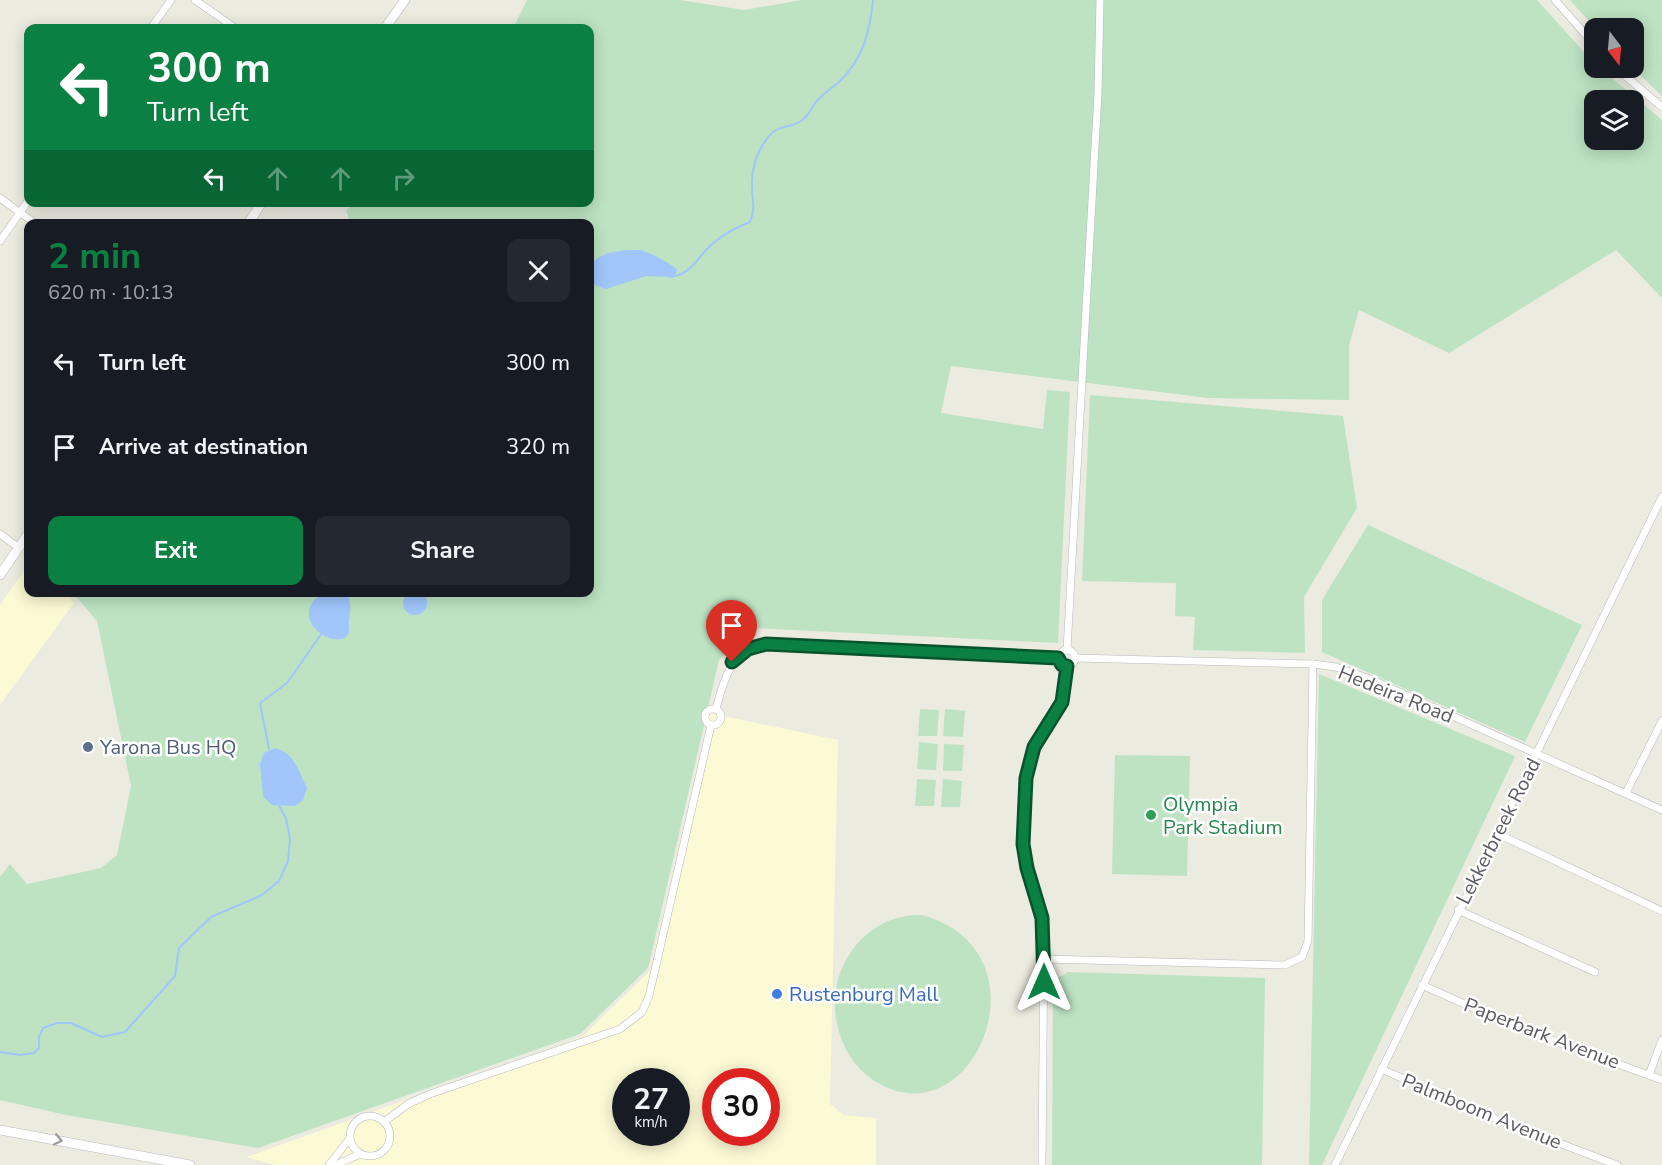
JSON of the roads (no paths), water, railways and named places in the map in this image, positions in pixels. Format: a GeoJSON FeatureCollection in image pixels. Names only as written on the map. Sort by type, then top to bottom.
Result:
{"type":"FeatureCollection","features":[{"type":"Feature","properties":{"kind":"main road"},"geometry":{"type":"LineString","coordinates":[[388,24],[405,0]]}},
{"type":"Feature","properties":{"kind":"main road"},"geometry":{"type":"LineString","coordinates":[[0,575],[24,540]]}},
{"type":"Feature","properties":{"kind":"main road"},"geometry":{"type":"LineString","coordinates":[[0,1130],[190,1165]]}},
{"type":"Feature","properties":{"kind":"street"},"geometry":{"type":"LineString","coordinates":[[154,24],[171,0]]}},
{"type":"Feature","properties":{"kind":"street"},"geometry":{"type":"LineString","coordinates":[[195,0],[229,24]]}},
{"type":"Feature","properties":{"kind":"street"},"geometry":{"type":"LineString","coordinates":[[1067,650],[1098,93],[1100,0]]}},
{"type":"Feature","properties":{"kind":"street"},"geometry":{"type":"LineString","coordinates":[[1555,0],[1584,33]]}},
{"type":"Feature","properties":{"kind":"street"},"geometry":{"type":"LineString","coordinates":[[1628,78],[1662,107]]}},
{"type":"Feature","properties":{"kind":"street"},"geometry":{"type":"LineString","coordinates":[[0,198],[29,219]]}},
{"type":"Feature","properties":{"kind":"street"},"geometry":{"type":"LineString","coordinates":[[0,241],[24,207]]}},
{"type":"Feature","properties":{"kind":"street","name":"Lekkerbreek Road"},"geometry":{"type":"LineString","coordinates":[[1335,1165],[1662,497]]}},
{"type":"Feature","properties":{"kind":"street"},"geometry":{"type":"LineString","coordinates":[[0,534],[19,548]]}},
{"type":"Feature","properties":{"kind":"street"},"geometry":{"type":"LineString","coordinates":[[716,709],[708,710],[705,714],[706,722],[711,725],[716,724],[721,718],[716,709],[724,677],[732,662],[758,646],[1058,658]]}},
{"type":"Feature","properties":{"kind":"street"},"geometry":{"type":"LineString","coordinates":[[1067,650],[1072,652],[1075,658],[1072,664],[1067,666],[1062,665],[1058,658],[1060,653],[1067,650]]}},
{"type":"Feature","properties":{"kind":"street","name":"Hedeira Road"},"geometry":{"type":"LineString","coordinates":[[1075,658],[1313,664],[1336,667],[1370,679],[1662,810]]}},
{"type":"Feature","properties":{"kind":"street"},"geometry":{"type":"LineString","coordinates":[[1044,959],[1285,965],[1302,957],[1308,941],[1313,664]]}},
{"type":"Feature","properties":{"kind":"street"},"geometry":{"type":"LineString","coordinates":[[1042,1165],[1044,959],[1042,918],[1027,868],[1023,844],[1026,778],[1034,747],[1062,702],[1067,666]]}},
{"type":"Feature","properties":{"kind":"street"},"geometry":{"type":"LineString","coordinates":[[1626,794],[1662,721]]}},
{"type":"Feature","properties":{"kind":"street"},"geometry":{"type":"LineString","coordinates":[[384,1122],[423,1097],[620,1029],[642,1012],[649,996],[711,725]]}},
{"type":"Feature","properties":{"kind":"street"},"geometry":{"type":"LineString","coordinates":[[1496,833],[1662,911]]}},
{"type":"Feature","properties":{"kind":"street"},"geometry":{"type":"LineString","coordinates":[[1458,910],[1595,972]]}},
{"type":"Feature","properties":{"kind":"street","name":"Paperbark Avenue"},"geometry":{"type":"LineString","coordinates":[[1422,985],[1510,1025],[1662,1080]]}},
{"type":"Feature","properties":{"kind":"street"},"geometry":{"type":"LineString","coordinates":[[1649,1075],[1662,1040]]}},
{"type":"Feature","properties":{"kind":"street","name":"Palmboom Avenue"},"geometry":{"type":"LineString","coordinates":[[1381,1069],[1506,1123],[1617,1165]]}},
{"type":"Feature","properties":{"kind":"street"},"geometry":{"type":"LineString","coordinates":[[336,1165],[360,1154],[372,1156],[387,1146],[389,1134],[384,1122],[378,1118],[365,1117],[353,1125],[351,1144],[360,1154]]}},
{"type":"Feature","properties":{"kind":"street"},"geometry":{"type":"LineString","coordinates":[[329,1165],[350,1138]]}},
{"type":"Feature","properties":{"kind":"water"},"geometry":{"type":"Polygon","coordinates":[[[641,250],[670,264],[677,270],[676,274],[670,277],[646,276],[606,289],[594,284],[594,262],[606,254],[641,250]]]}},
{"type":"Feature","properties":{"kind":"water"},"geometry":{"type":"Polygon","coordinates":[[[319,597],[348,597],[350,613],[348,634],[342,639],[334,639],[317,630],[311,622],[309,613],[312,603],[319,597]]]}},
{"type":"Feature","properties":{"kind":"water"},"geometry":{"type":"Polygon","coordinates":[[[404,597],[426,598],[424,612],[415,615],[406,612],[403,603],[404,597]]]}},
{"type":"Feature","properties":{"kind":"water"},"geometry":{"type":"Polygon","coordinates":[[[275,748],[282,750],[291,758],[307,788],[303,800],[295,806],[272,805],[263,796],[260,764],[264,753],[275,748]]]}},
{"type":"Feature","properties":{"kind":"waterway"},"geometry":{"type":"LineString","coordinates":[[670,277],[688,270],[718,239],[750,222],[753,208],[753,173],[761,148],[772,132],[804,119],[816,102],[839,82],[854,64],[867,34],[873,0]]}},
{"type":"Feature","properties":{"kind":"waterway"},"geometry":{"type":"LineString","coordinates":[[269,749],[260,703],[287,683],[322,633]]}},
{"type":"Feature","properties":{"kind":"waterway"},"geometry":{"type":"LineString","coordinates":[[0,1052],[20,1055],[34,1053],[39,1048],[39,1037],[43,1028],[57,1023],[71,1023],[102,1037],[125,1032],[175,976],[179,948],[211,917],[262,895],[279,881],[288,861],[290,840],[286,818],[279,806]]}},
{"type":"Feature","properties":{"kind":"place","name":"Yarona Bus HQ"},"geometry":{"type":"Point","coordinates":[88,747]}},
{"type":"Feature","properties":{"kind":"place","name":"Olympia Park Stadium"},"geometry":{"type":"Point","coordinates":[1151,815]}},
{"type":"Feature","properties":{"kind":"place","name":"Rustenburg Mall"},"geometry":{"type":"Point","coordinates":[777,994]}}]}
